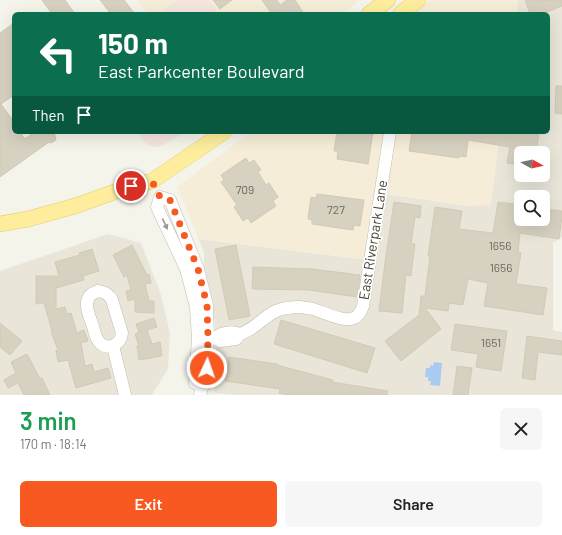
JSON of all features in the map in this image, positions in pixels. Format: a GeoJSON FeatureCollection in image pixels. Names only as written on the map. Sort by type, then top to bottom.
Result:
{"type":"FeatureCollection","features":[{"type":"Feature","properties":{"kind":"main road"},"geometry":{"type":"LineString","coordinates":[[372,12],[388,0]]}},
{"type":"Feature","properties":{"kind":"main road"},"geometry":{"type":"LineString","coordinates":[[403,12],[418,0]]}},
{"type":"Feature","properties":{"kind":"main road"},"geometry":{"type":"LineString","coordinates":[[0,224],[28,219],[75,206],[131,186],[152,181],[221,134]]}},
{"type":"Feature","properties":{"kind":"street","name":"East Riverpark Lane"},"geometry":{"type":"LineString","coordinates":[[207,338],[220,341],[236,339],[240,334],[246,332],[278,310],[298,307],[312,308],[344,319],[354,318],[359,315],[365,298],[390,134]]}},
{"type":"Feature","properties":{"kind":"street"},"geometry":{"type":"LineString","coordinates":[[152,181],[160,197],[170,200],[198,269],[207,305],[206,383],[201,391]]}},
{"type":"Feature","properties":{"kind":"street"},"geometry":{"type":"LineString","coordinates":[[113,346],[125,395]]}},
{"type":"Feature","properties":{"kind":"shaded area"},"geometry":{"type":"Polygon","coordinates":[[[137,0],[177,0],[161,12],[146,12],[137,0]]]}},
{"type":"Feature","properties":{"kind":"shaded area"},"geometry":{"type":"Polygon","coordinates":[[[177,0],[209,0],[218,12],[161,12],[177,0]]]}},
{"type":"Feature","properties":{"kind":"shaded area"},"geometry":{"type":"Polygon","coordinates":[[[209,0],[360,0],[345,12],[218,12],[209,0]]]}},
{"type":"Feature","properties":{"kind":"shaded area"},"geometry":{"type":"Polygon","coordinates":[[[430,0],[518,0],[516,12],[414,12],[430,0]]]}},
{"type":"Feature","properties":{"kind":"shaded area"},"geometry":{"type":"Polygon","coordinates":[[[518,0],[562,0],[562,237],[553,243],[553,330],[562,332],[562,395],[235,395],[214,393],[216,362],[215,325],[212,301],[204,266],[204,253],[199,239],[377,261],[387,194],[469,206],[499,134],[550,134],[550,12],[516,12],[518,0]]]}},
{"type":"Feature","properties":{"kind":"shaded area"},"geometry":{"type":"Polygon","coordinates":[[[139,134],[182,134],[158,147],[150,146],[144,142],[139,134]]]}},
{"type":"Feature","properties":{"kind":"shaded area"},"geometry":{"type":"Polygon","coordinates":[[[248,134],[500,134],[491,205],[469,206],[387,194],[377,261],[199,239],[177,187],[248,134]]]}},
{"type":"Feature","properties":{"kind":"shaded area"},"geometry":{"type":"Polygon","coordinates":[[[108,234],[141,243],[161,295],[170,333],[168,369],[152,395],[0,395],[0,271],[108,234]]]}},
{"type":"Feature","properties":{"kind":"water"},"geometry":{"type":"Polygon","coordinates":[[[434,362],[442,363],[440,386],[430,385],[431,381],[428,381],[428,377],[425,377],[426,368],[430,368],[430,365],[433,366],[434,362]]]}},
{"type":"Feature","properties":{"kind":"building"},"geometry":{"type":"Polygon","coordinates":[[[42,0],[65,0],[74,12],[51,12],[42,0]]]}},
{"type":"Feature","properties":{"kind":"building"},"geometry":{"type":"Polygon","coordinates":[[[100,0],[124,0],[133,12],[109,12],[100,0]]]}},
{"type":"Feature","properties":{"kind":"building"},"geometry":{"type":"Polygon","coordinates":[[[213,0],[232,0],[220,9],[213,0]]]}},
{"type":"Feature","properties":{"kind":"building"},"geometry":{"type":"Polygon","coordinates":[[[262,0],[277,0],[280,5],[287,0],[295,0],[303,12],[271,12],[262,0]]]}},
{"type":"Feature","properties":{"kind":"building"},"geometry":{"type":"Polygon","coordinates":[[[525,0],[562,0],[562,6],[547,12],[529,12],[525,0]]]}},
{"type":"Feature","properties":{"kind":"building"},"geometry":{"type":"Polygon","coordinates":[[[12,24],[12,96],[1,104],[12,119],[12,134],[21,134],[25,139],[31,134],[53,134],[55,135],[56,140],[51,143],[49,142],[0,177],[0,33],[12,24]]]}},
{"type":"Feature","properties":{"kind":"building"},"geometry":{"type":"Polygon","coordinates":[[[556,86],[562,86],[562,114],[555,113],[556,86]]]}},
{"type":"Feature","properties":{"kind":"building"},"geometry":{"type":"Polygon","coordinates":[[[337,134],[373,134],[368,164],[337,159],[338,151],[334,151],[337,134]]]}},
{"type":"Feature","properties":{"kind":"building"},"geometry":{"type":"Polygon","coordinates":[[[412,134],[539,134],[537,146],[514,146],[514,164],[507,163],[510,147],[468,140],[466,157],[459,156],[459,158],[409,151],[412,134]]]}},
{"type":"Feature","properties":{"kind":"building"},"geometry":{"type":"Polygon","coordinates":[[[246,158],[249,163],[254,160],[261,170],[258,172],[266,185],[269,183],[278,197],[273,201],[276,206],[251,223],[248,218],[243,221],[234,207],[237,205],[221,182],[224,180],[221,175],[246,158]]]}},
{"type":"Feature","properties":{"kind":"building"},"geometry":{"type":"Polygon","coordinates":[[[317,194],[364,200],[360,226],[354,225],[353,230],[312,224],[312,220],[308,219],[311,197],[316,198],[317,194]]]}},
{"type":"Feature","properties":{"kind":"building"},"geometry":{"type":"Polygon","coordinates":[[[394,202],[421,206],[420,218],[415,217],[411,243],[415,244],[411,276],[406,275],[402,313],[379,311],[394,202]]]}},
{"type":"Feature","properties":{"kind":"building"},"geometry":{"type":"Polygon","coordinates":[[[498,202],[514,204],[514,226],[550,226],[550,210],[562,211],[559,239],[520,233],[518,252],[521,253],[516,284],[547,288],[543,315],[484,306],[488,283],[468,279],[463,305],[449,303],[448,311],[425,308],[441,329],[401,361],[385,341],[419,315],[421,296],[425,296],[430,256],[428,256],[435,207],[462,211],[459,229],[493,233],[498,202]]]}},
{"type":"Feature","properties":{"kind":"building"},"geometry":{"type":"Polygon","coordinates":[[[132,245],[147,275],[149,274],[151,283],[145,284],[149,301],[154,301],[154,313],[135,312],[135,299],[128,301],[126,291],[131,290],[127,275],[124,277],[113,255],[132,245]]]}},
{"type":"Feature","properties":{"kind":"building"},"geometry":{"type":"Polygon","coordinates":[[[236,245],[250,316],[229,320],[215,249],[236,245]]]}},
{"type":"Feature","properties":{"kind":"building"},"geometry":{"type":"Polygon","coordinates":[[[92,249],[99,271],[83,276],[84,280],[56,288],[56,309],[65,307],[67,314],[71,313],[77,333],[84,330],[88,341],[81,343],[85,366],[92,364],[94,372],[108,368],[111,378],[76,388],[68,360],[58,362],[56,351],[58,350],[51,332],[52,331],[44,303],[36,304],[36,276],[59,276],[55,262],[80,255],[79,253],[92,249]]]}},
{"type":"Feature","properties":{"kind":"building"},"geometry":{"type":"Polygon","coordinates":[[[253,267],[312,269],[360,275],[357,297],[309,290],[252,289],[253,267]]]}},
{"type":"Feature","properties":{"kind":"building"},"geometry":{"type":"Polygon","coordinates":[[[154,318],[157,327],[147,330],[152,344],[160,342],[162,356],[139,360],[137,346],[139,346],[135,334],[139,332],[136,324],[154,318]]]}},
{"type":"Feature","properties":{"kind":"building"},"geometry":{"type":"Polygon","coordinates":[[[281,320],[375,348],[367,373],[274,344],[281,320]]]}},
{"type":"Feature","properties":{"kind":"building"},"geometry":{"type":"Polygon","coordinates":[[[0,323],[22,341],[10,355],[0,347],[0,323]]]}},
{"type":"Feature","properties":{"kind":"building"},"geometry":{"type":"Polygon","coordinates":[[[455,324],[507,331],[501,371],[476,367],[478,354],[451,350],[455,324]]]}},
{"type":"Feature","properties":{"kind":"building"},"geometry":{"type":"Polygon","coordinates":[[[527,336],[562,341],[562,355],[538,352],[535,380],[522,378],[527,336]]]}},
{"type":"Feature","properties":{"kind":"building"},"geometry":{"type":"Polygon","coordinates":[[[27,354],[40,379],[42,378],[50,395],[24,395],[18,383],[8,388],[4,380],[16,373],[11,362],[27,354]]]}},
{"type":"Feature","properties":{"kind":"building"},"geometry":{"type":"Polygon","coordinates":[[[229,357],[277,364],[333,380],[332,382],[388,391],[387,395],[288,395],[279,393],[280,389],[225,381],[229,357]]]}},
{"type":"Feature","properties":{"kind":"building"},"geometry":{"type":"Polygon","coordinates":[[[457,366],[472,368],[468,395],[453,395],[457,366]]]}},
{"type":"Feature","properties":{"kind":"route"},"geometry":{"type":"LineString","coordinates":[[131,186],[152,181],[160,197],[170,200],[198,269],[207,305],[207,368]]}}]}
